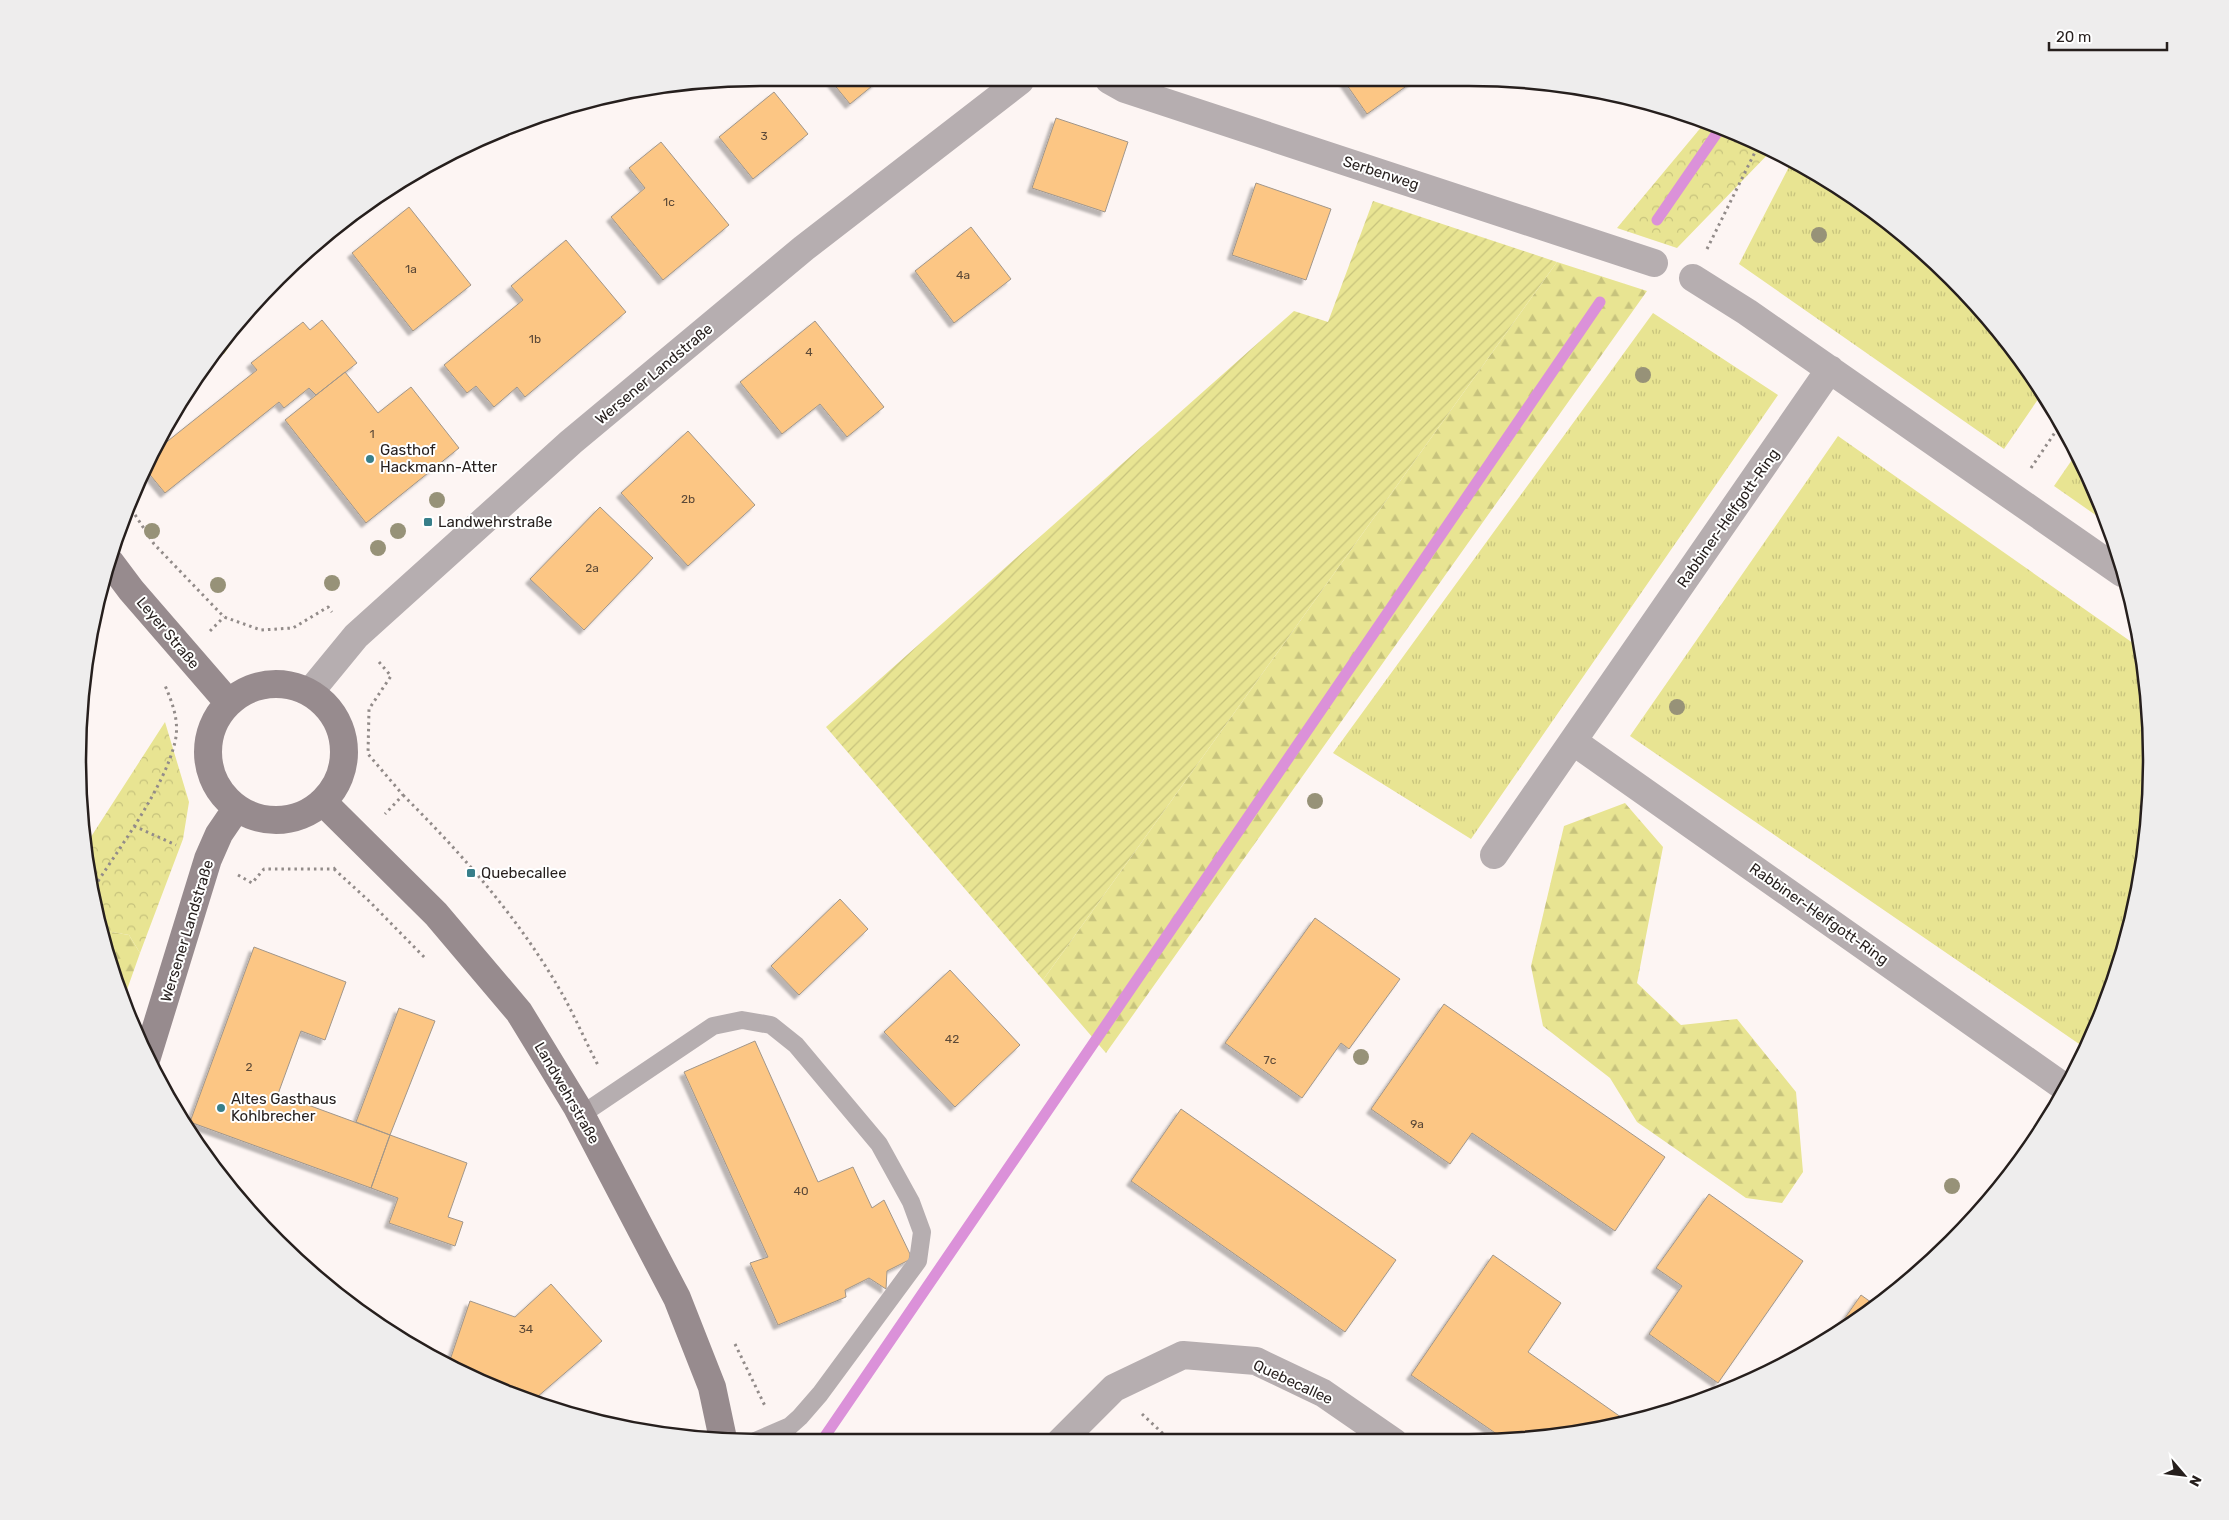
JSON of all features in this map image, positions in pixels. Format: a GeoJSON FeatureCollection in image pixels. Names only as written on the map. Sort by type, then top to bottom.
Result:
{"type":"FeatureCollection","features":[{"type":"Feature","properties":{"kind":"street","name":"Wersener Landstraße"},"geometry":{"type":"LineString","coordinates":[[310,692],[356,636],[571,442],[804,248],[1014,86]]}},
{"type":"Feature","properties":{"kind":"street","name":"Serbenweg"},"geometry":{"type":"LineString","coordinates":[[1121,86],[1654,263]]}},
{"type":"Feature","properties":{"kind":"street"},"geometry":{"type":"LineString","coordinates":[[1693,278],[1747,312],[2114,568]]}},
{"type":"Feature","properties":{"kind":"street","name":"Rabbiner-Helfgott-Ring"},"geometry":{"type":"LineString","coordinates":[[1494,855],[1830,370]]}},
{"type":"Feature","properties":{"kind":"street","name":"Leyer Straße"},"geometry":{"type":"LineString","coordinates":[[115,568],[185,654],[228,702]]}},
{"type":"Feature","properties":{"kind":"street"},"geometry":{"type":"LineString","coordinates":[[267,684],[294,686],[310,692],[326,705],[338,723],[344,744],[343,765],[336,785],[323,802],[308,813],[290,820],[271,821],[253,817],[236,809],[221,794],[214,783],[207,758],[208,737],[216,719],[228,702],[242,692],[267,684]]}},
{"type":"Feature","properties":{"kind":"street","name":"Rabbiner-Helfgott-Ring"},"geometry":{"type":"LineString","coordinates":[[1574,742],[2059,1084]]}},
{"type":"Feature","properties":{"kind":"street","name":"Landwehrstraße"},"geometry":{"type":"LineString","coordinates":[[323,802],[436,914],[519,1012],[581,1115],[677,1298],[712,1387],[721,1432]]}},
{"type":"Feature","properties":{"kind":"street","name":"Wersener Landstraße"},"geometry":{"type":"LineString","coordinates":[[151,1046],[208,859],[219,834],[236,809]]}},
{"type":"Feature","properties":{"kind":"street","name":"Quebecallee"},"geometry":{"type":"LineString","coordinates":[[1068,1434],[1114,1388],[1183,1355],[1256,1361],[1322,1393],[1382,1434]]}},
{"type":"Feature","properties":{"kind":"lane"},"geometry":{"type":"LineString","coordinates":[[581,1115],[713,1026],[742,1020],[771,1025],[796,1044],[878,1144],[911,1202],[922,1232],[918,1261],[820,1394],[790,1426],[772,1434]]}},
{"type":"Feature","properties":{"kind":"path"},"geometry":{"type":"LineString","coordinates":[[1693,278],[1755,151]]}},
{"type":"Feature","properties":{"kind":"path"},"geometry":{"type":"LineString","coordinates":[[2011,496],[2056,431]]}},
{"type":"Feature","properties":{"kind":"path"},"geometry":{"type":"LineString","coordinates":[[134,513],[154,544],[224,617],[261,630],[293,628],[328,607],[391,676],[369,709],[368,754],[403,795],[334,869]]}},
{"type":"Feature","properties":{"kind":"path"},"geometry":{"type":"LineString","coordinates":[[98,882],[134,826],[164,773],[176,741],[175,708],[162,678],[224,617]]}},
{"type":"Feature","properties":{"kind":"path"},"geometry":{"type":"LineString","coordinates":[[134,826],[208,859],[252,883],[264,869],[334,869],[369,901],[430,963]]}},
{"type":"Feature","properties":{"kind":"green space"},"geometry":{"type":"Polygon","coordinates":[[[1701,128],[1766,156],[1677,248],[1617,228],[1701,128]]]}},
{"type":"Feature","properties":{"kind":"green space"},"geometry":{"type":"Polygon","coordinates":[[[1789,168],[1843,200],[1879,225],[1913,253],[1976,316],[2004,350],[2038,400],[2004,449],[1739,264],[1789,168]]]}},
{"type":"Feature","properties":{"kind":"green space"},"geometry":{"type":"Polygon","coordinates":[[[1373,201],[1557,262],[1043,980],[826,727],[1294,311],[1328,322],[1373,201]]]}},
{"type":"Feature","properties":{"kind":"green space"},"geometry":{"type":"Polygon","coordinates":[[[1557,262],[1647,291],[1106,1053],[1043,980],[1557,262]]]}},
{"type":"Feature","properties":{"kind":"green space"},"geometry":{"type":"Polygon","coordinates":[[[1653,313],[1778,395],[1471,839],[1333,753],[1653,313]]]}},
{"type":"Feature","properties":{"kind":"green space"},"geometry":{"type":"Polygon","coordinates":[[[236,336],[224,354],[222,354],[236,336]]]}},
{"type":"Feature","properties":{"kind":"green space"},"geometry":{"type":"Polygon","coordinates":[[[1838,436],[2132,643],[2137,672],[2143,760],[2137,848],[2120,934],[2107,977],[2079,1044],[1630,736],[1838,436]]]}},
{"type":"Feature","properties":{"kind":"green space"},"geometry":{"type":"Polygon","coordinates":[[[2072,460],[2096,516],[2054,486],[2072,460]]]}},
{"type":"Feature","properties":{"kind":"green space"},"geometry":{"type":"Polygon","coordinates":[[[165,722],[189,802],[183,839],[140,953],[129,935],[108,931],[99,891],[91,837],[165,722]]]}},
{"type":"Feature","properties":{"kind":"green space"},"geometry":{"type":"Polygon","coordinates":[[[1625,803],[1663,847],[1637,983],[1681,1025],[1737,1019],[1796,1092],[1803,1172],[1782,1203],[1746,1198],[1637,1122],[1610,1078],[1543,1026],[1531,966],[1564,826],[1625,803]]]}},
{"type":"Feature","properties":{"kind":"green space"},"geometry":{"type":"Polygon","coordinates":[[[108,931],[129,935],[140,953],[127,990],[108,931]]]}},
{"type":"Feature","properties":{"kind":"building"},"geometry":{"type":"Polygon","coordinates":[[[835,86],[872,86],[850,104],[835,86]]]}},
{"type":"Feature","properties":{"kind":"building"},"geometry":{"type":"Polygon","coordinates":[[[1348,86],[1407,86],[1367,114],[1348,86]]]}},
{"type":"Feature","properties":{"kind":"building"},"geometry":{"type":"Polygon","coordinates":[[[774,92],[808,134],[753,179],[719,137],[774,92]]]}},
{"type":"Feature","properties":{"kind":"building"},"geometry":{"type":"Polygon","coordinates":[[[1056,118],[1128,142],[1105,212],[1032,188],[1056,118]]]}},
{"type":"Feature","properties":{"kind":"building"},"geometry":{"type":"Polygon","coordinates":[[[661,142],[729,225],[663,280],[611,217],[645,188],[629,168],[661,142]]]}},
{"type":"Feature","properties":{"kind":"building"},"geometry":{"type":"Polygon","coordinates":[[[1256,183],[1331,209],[1306,280],[1232,255],[1256,183]]]}},
{"type":"Feature","properties":{"kind":"building"},"geometry":{"type":"Polygon","coordinates":[[[409,207],[471,285],[413,331],[352,253],[409,207]]]}},
{"type":"Feature","properties":{"kind":"building"},"geometry":{"type":"Polygon","coordinates":[[[971,227],[1011,279],[954,323],[915,271],[971,227]]]}},
{"type":"Feature","properties":{"kind":"building"},"geometry":{"type":"Polygon","coordinates":[[[566,240],[626,312],[525,397],[517,387],[494,407],[476,386],[467,393],[444,365],[523,300],[511,286],[566,240]]]}},
{"type":"Feature","properties":{"kind":"building"},"geometry":{"type":"Polygon","coordinates":[[[322,320],[357,363],[316,395],[309,388],[284,408],[279,402],[165,493],[150,475],[167,442],[257,370],[251,363],[303,322],[310,330],[322,320]]]}},
{"type":"Feature","properties":{"kind":"building"},"geometry":{"type":"Polygon","coordinates":[[[815,321],[884,407],[847,437],[820,404],[782,434],[740,382],[815,321]]]}},
{"type":"Feature","properties":{"kind":"building"},"geometry":{"type":"Polygon","coordinates":[[[345,372],[378,413],[411,387],[459,448],[366,523],[285,420],[345,372]]]}},
{"type":"Feature","properties":{"kind":"building"},"geometry":{"type":"Polygon","coordinates":[[[688,431],[755,505],[688,566],[621,493],[688,431]]]}},
{"type":"Feature","properties":{"kind":"building"},"geometry":{"type":"Polygon","coordinates":[[[600,507],[653,558],[584,630],[530,579],[600,507]]]}},
{"type":"Feature","properties":{"kind":"building"},"geometry":{"type":"Polygon","coordinates":[[[840,899],[868,929],[799,995],[771,966],[840,899]]]}},
{"type":"Feature","properties":{"kind":"building"},"geometry":{"type":"Polygon","coordinates":[[[1315,918],[1400,979],[1349,1049],[1341,1043],[1302,1098],[1225,1043],[1315,918]]]}},
{"type":"Feature","properties":{"kind":"building"},"geometry":{"type":"Polygon","coordinates":[[[254,947],[346,982],[325,1040],[301,1031],[278,1094],[390,1135],[371,1188],[193,1123],[191,1119],[254,947]]]}},
{"type":"Feature","properties":{"kind":"building"},"geometry":{"type":"Polygon","coordinates":[[[950,970],[1020,1045],[955,1107],[884,1032],[950,970]]]}},
{"type":"Feature","properties":{"kind":"building"},"geometry":{"type":"Polygon","coordinates":[[[1444,1004],[1665,1157],[1615,1231],[1472,1133],[1450,1164],[1371,1109],[1444,1004]]]}},
{"type":"Feature","properties":{"kind":"building"},"geometry":{"type":"Polygon","coordinates":[[[399,1008],[435,1021],[390,1135],[356,1122],[399,1008]]]}},
{"type":"Feature","properties":{"kind":"building"},"geometry":{"type":"Polygon","coordinates":[[[755,1041],[818,1182],[853,1167],[872,1208],[884,1200],[910,1254],[909,1260],[887,1271],[886,1289],[869,1278],[845,1290],[846,1297],[778,1325],[750,1263],[768,1257],[684,1072],[755,1041]]]}},
{"type":"Feature","properties":{"kind":"building"},"geometry":{"type":"Polygon","coordinates":[[[1181,1109],[1396,1260],[1345,1332],[1131,1181],[1181,1109]]]}},
{"type":"Feature","properties":{"kind":"building"},"geometry":{"type":"Polygon","coordinates":[[[390,1135],[467,1163],[448,1217],[463,1222],[455,1246],[389,1223],[398,1198],[371,1188],[390,1135]]]}},
{"type":"Feature","properties":{"kind":"building"},"geometry":{"type":"Polygon","coordinates":[[[1709,1194],[1803,1261],[1718,1383],[1649,1334],[1682,1286],[1656,1268],[1709,1194]]]}},
{"type":"Feature","properties":{"kind":"building"},"geometry":{"type":"Polygon","coordinates":[[[1493,1255],[1561,1303],[1528,1352],[1620,1416],[1557,1428],[1495,1433],[1411,1375],[1493,1255]]]}},
{"type":"Feature","properties":{"kind":"building"},"geometry":{"type":"Polygon","coordinates":[[[551,1284],[602,1341],[538,1396],[502,1382],[451,1358],[470,1301],[515,1317],[551,1284]]]}},
{"type":"Feature","properties":{"kind":"building"},"geometry":{"type":"Polygon","coordinates":[[[1861,1295],[1870,1301],[1844,1319],[1861,1295]]]}},
{"type":"Feature","properties":{"kind":"waterway"},"geometry":{"type":"LineString","coordinates":[[1657,220],[1716,134]]}},
{"type":"Feature","properties":{"kind":"waterway"},"geometry":{"type":"LineString","coordinates":[[826,1434],[1600,302]]}},
{"type":"Feature","properties":{"kind":"place","name":"Gasthof Hackmann-Atter"},"geometry":{"type":"Point","coordinates":[370,459]}},
{"type":"Feature","properties":{"kind":"place","name":"Landwehrstraße"},"geometry":{"type":"Point","coordinates":[428,522]}},
{"type":"Feature","properties":{"kind":"place","name":"Quebecallee"},"geometry":{"type":"Point","coordinates":[471,873]}},
{"type":"Feature","properties":{"kind":"place","name":"Altes Gasthaus Kohlbrecher"},"geometry":{"type":"Point","coordinates":[221,1108]}}]}
